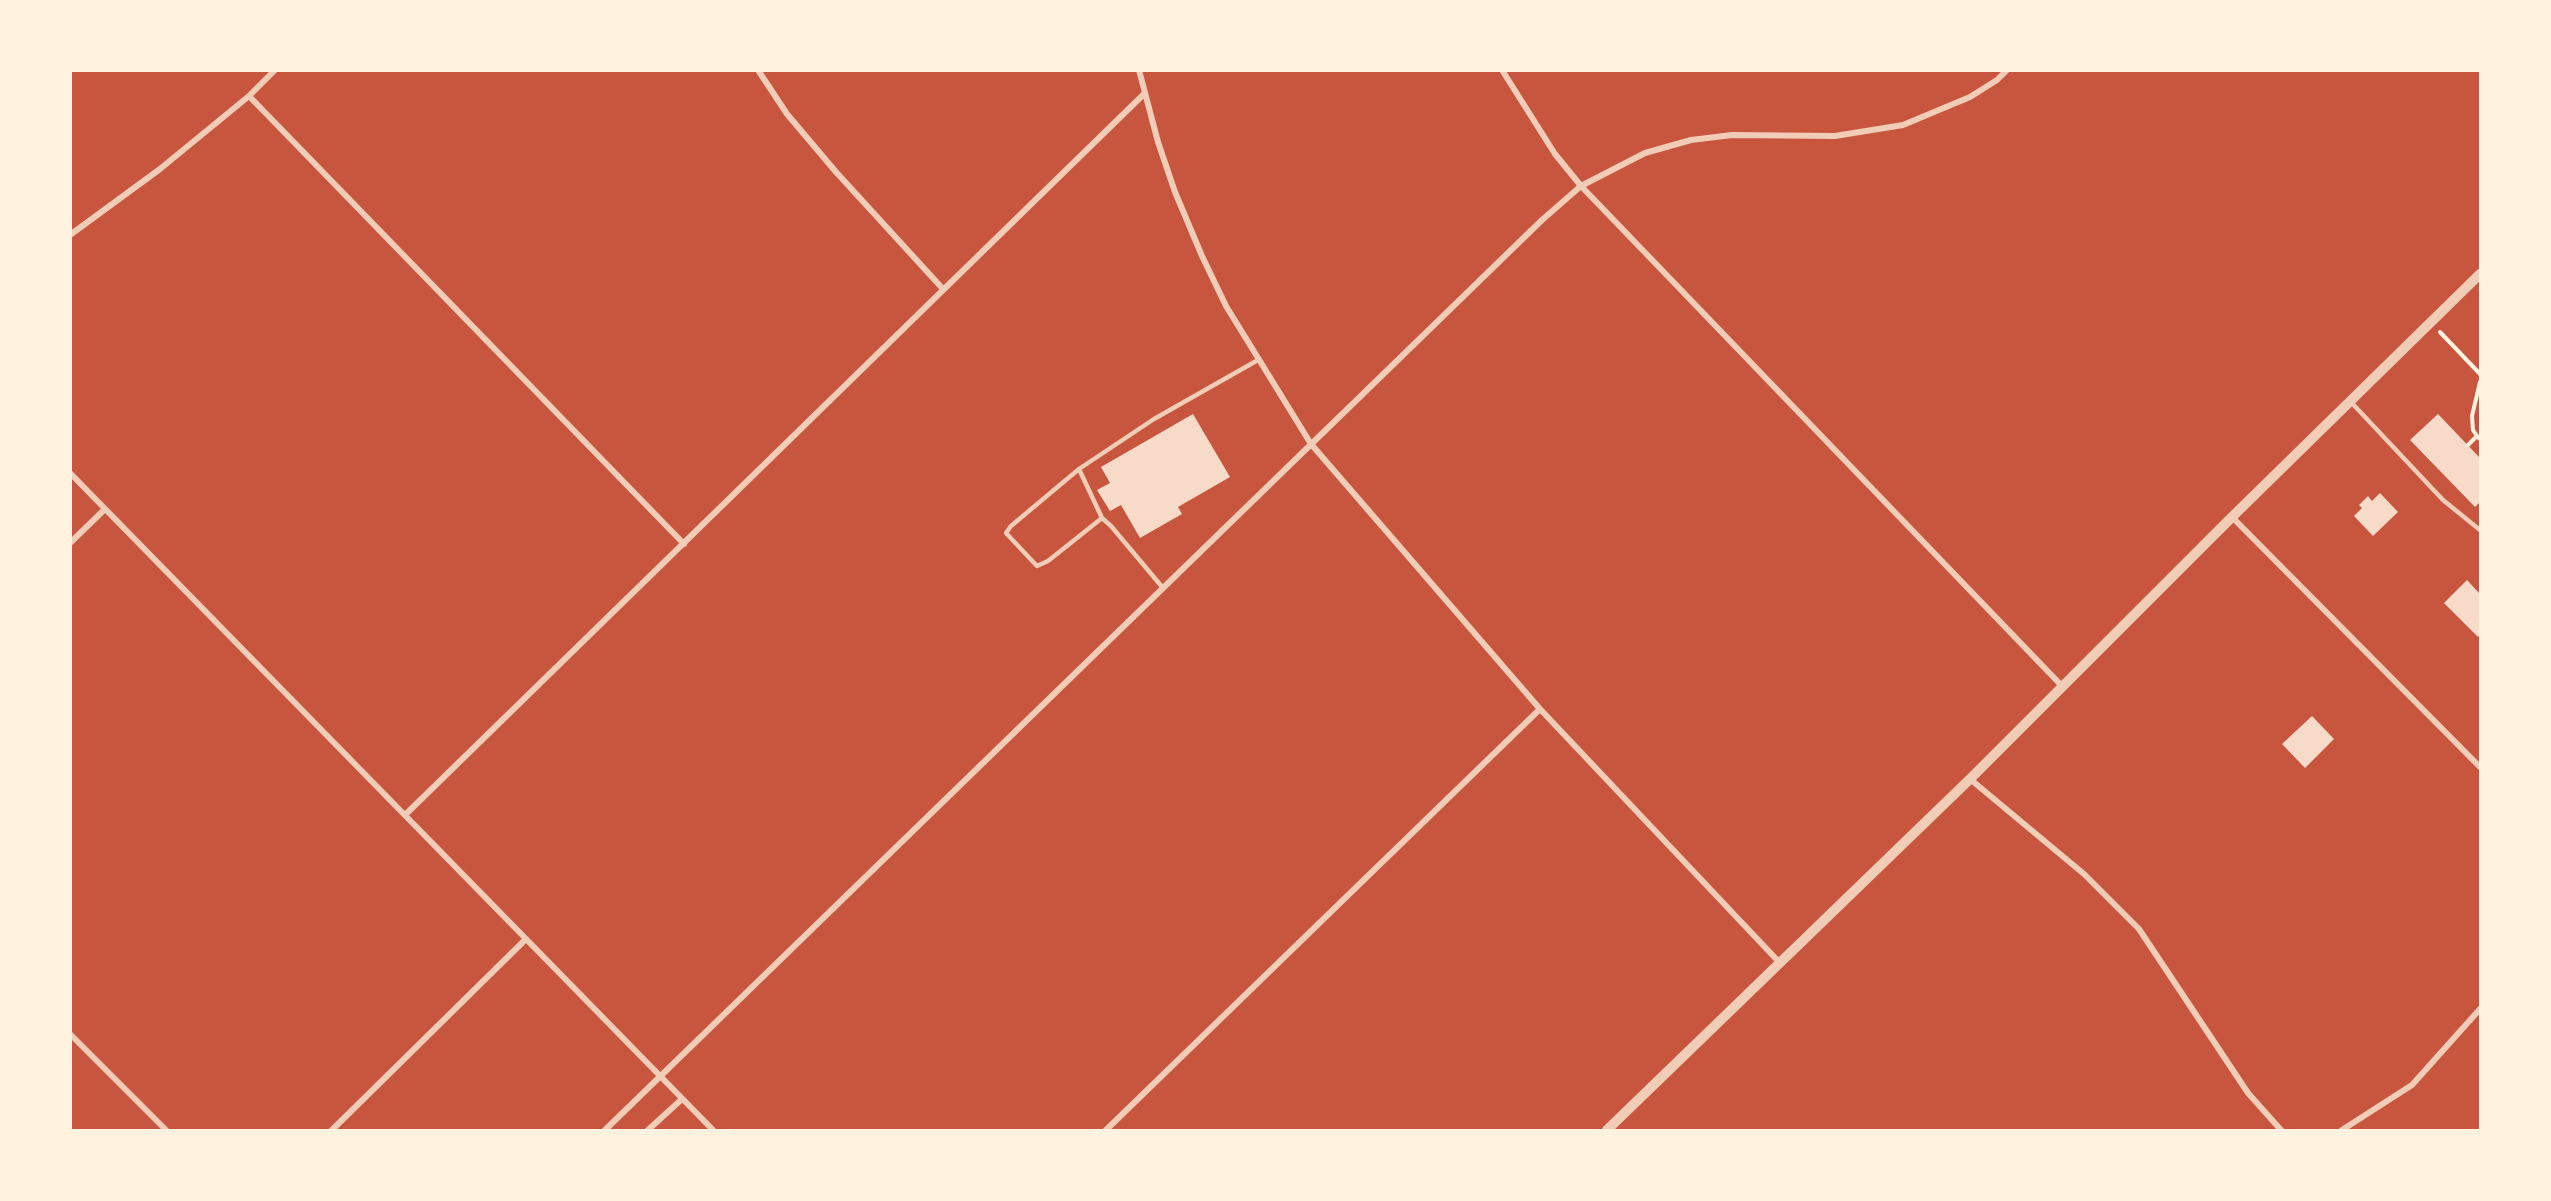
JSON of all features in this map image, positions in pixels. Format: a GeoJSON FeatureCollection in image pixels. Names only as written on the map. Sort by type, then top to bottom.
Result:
{"type":"FeatureCollection","features":[{"type":"Feature","properties":{"kind":"street"},"geometry":{"type":"LineString","coordinates":[[70,235],[160,169],[249,96],[275,70]]}},
{"type":"Feature","properties":{"kind":"street"},"geometry":{"type":"LineString","coordinates":[[758,70],[787,114],[836,172],[943,290]]}},
{"type":"Feature","properties":{"kind":"street"},"geometry":{"type":"LineString","coordinates":[[1139,70],[1144,94],[1175,192],[1202,256],[1226,306],[1311,444],[1540,709],[1779,962]]}},
{"type":"Feature","properties":{"kind":"street"},"geometry":{"type":"LineString","coordinates":[[1502,70],[1555,154],[1581,186],[2061,685]]}},
{"type":"Feature","properties":{"kind":"street"},"geometry":{"type":"LineString","coordinates":[[605,1131],[1542,220],[1581,186],[1645,153],[1690,140],[1731,135],[1835,136],[1903,125],[1970,97],[1997,80],[2007,70]]}},
{"type":"Feature","properties":{"kind":"street"},"geometry":{"type":"LineString","coordinates":[[406,814],[1144,94]]}},
{"type":"Feature","properties":{"kind":"street"},"geometry":{"type":"LineString","coordinates":[[249,96],[684,544]]}},
{"type":"Feature","properties":{"kind":"street"},"geometry":{"type":"LineString","coordinates":[[1607,1131],[1970,779],[2061,685],[2481,274]]}},
{"type":"Feature","properties":{"kind":"street"},"geometry":{"type":"LineString","coordinates":[[70,473],[406,814],[713,1131]]}},
{"type":"Feature","properties":{"kind":"street"},"geometry":{"type":"LineString","coordinates":[[70,543],[105,509]]}},
{"type":"Feature","properties":{"kind":"street"},"geometry":{"type":"LineString","coordinates":[[2232,517],[2481,767]]}},
{"type":"Feature","properties":{"kind":"street"},"geometry":{"type":"LineString","coordinates":[[1106,1131],[1540,709]]}},
{"type":"Feature","properties":{"kind":"street"},"geometry":{"type":"LineString","coordinates":[[1970,779],[2084,874],[2139,929],[2248,1093],[2280,1131]]}},
{"type":"Feature","properties":{"kind":"street"},"geometry":{"type":"LineString","coordinates":[[332,1131],[526,939]]}},
{"type":"Feature","properties":{"kind":"street"},"geometry":{"type":"LineString","coordinates":[[2342,1131],[2412,1085],[2481,1009]]}},
{"type":"Feature","properties":{"kind":"street"},"geometry":{"type":"LineString","coordinates":[[70,1034],[166,1131]]}},
{"type":"Feature","properties":{"kind":"street"},"geometry":{"type":"LineString","coordinates":[[648,1131],[682,1099]]}},
{"type":"Feature","properties":{"kind":"lane"},"geometry":{"type":"LineString","coordinates":[[1102,518],[1048,561],[1037,566],[1006,533],[1011,526],[1079,469],[1154,419],[1258,360]]}},
{"type":"Feature","properties":{"kind":"lane"},"geometry":{"type":"LineString","coordinates":[[2350,401],[2443,500],[2481,530]]}},
{"type":"Feature","properties":{"kind":"lane"},"geometry":{"type":"LineString","coordinates":[[1079,469],[1102,518],[1163,588]]}},
{"type":"Feature","properties":{"kind":"path"},"geometry":{"type":"LineString","coordinates":[[2431,322],[2481,374]]}},
{"type":"Feature","properties":{"kind":"path"},"geometry":{"type":"LineString","coordinates":[[2468,445],[2479,437],[2473,430],[2472,416],[2481,382]]}},
{"type":"Feature","properties":{"kind":"building"},"geometry":{"type":"Polygon","coordinates":[[[1193,414],[1230,477],[1178,507],[1182,514],[1140,538],[1121,505],[1110,511],[1097,490],[1110,483],[1101,467],[1193,414]]]}},
{"type":"Feature","properties":{"kind":"building"},"geometry":{"type":"Polygon","coordinates":[[[2438,414],[2480,458],[2480,502],[2475,507],[2410,440],[2438,414]]]}},
{"type":"Feature","properties":{"kind":"building"},"geometry":{"type":"Polygon","coordinates":[[[2380,493],[2398,512],[2373,536],[2354,516],[2362,508],[2359,505],[2368,496],[2372,501],[2380,493]]]}},
{"type":"Feature","properties":{"kind":"building"},"geometry":{"type":"Polygon","coordinates":[[[2467,580],[2480,594],[2480,635],[2478,637],[2444,603],[2467,580]]]}},
{"type":"Feature","properties":{"kind":"building"},"geometry":{"type":"Polygon","coordinates":[[[2312,716],[2334,739],[2305,768],[2282,744],[2312,716]]]}}]}
